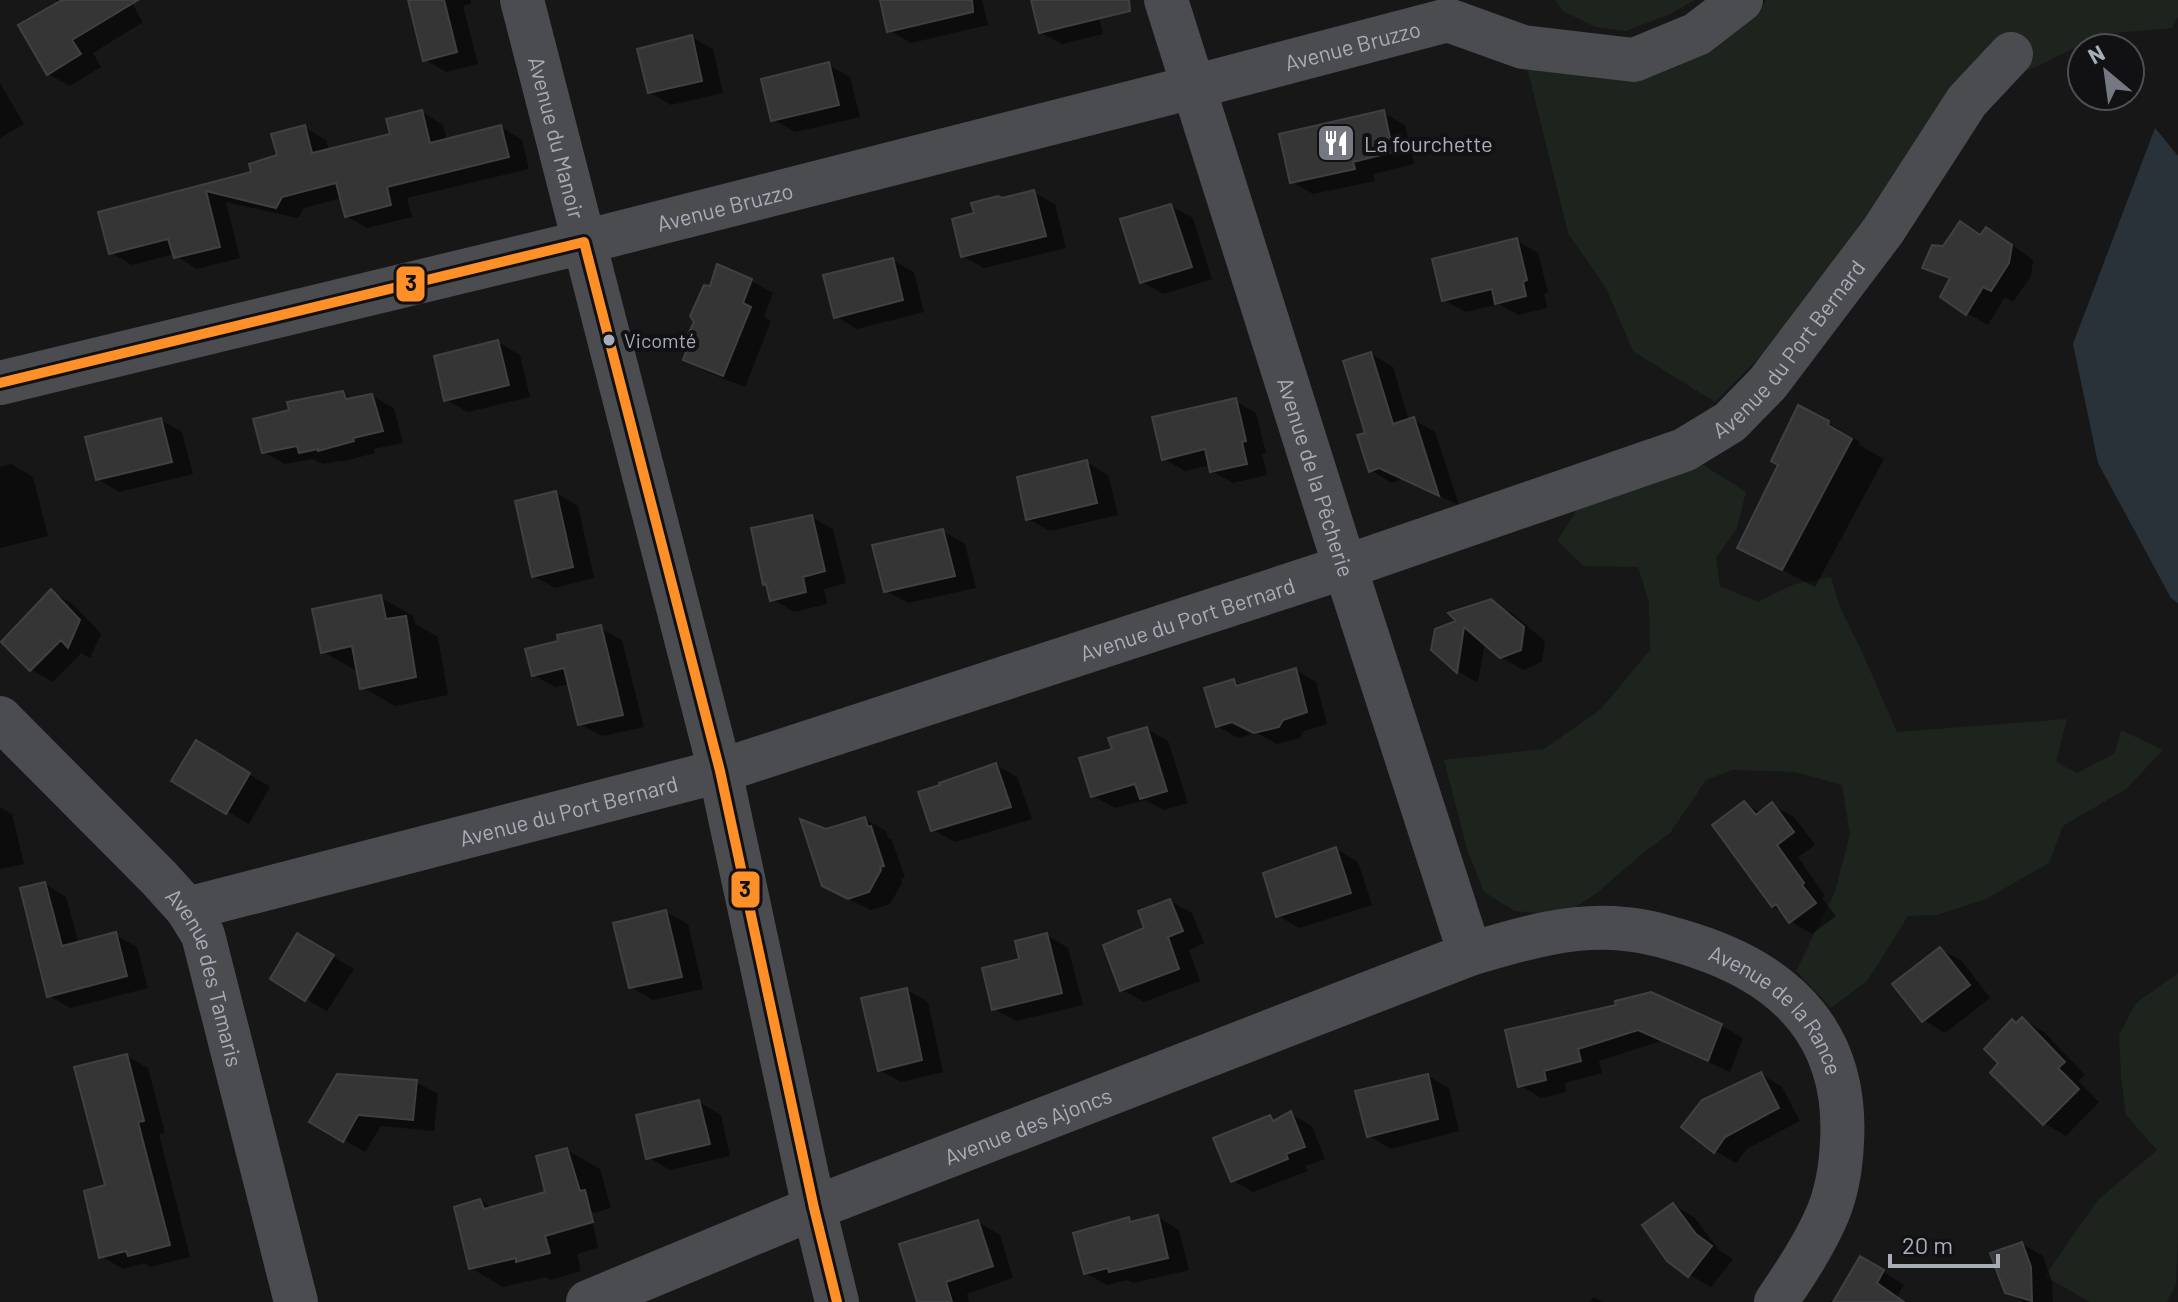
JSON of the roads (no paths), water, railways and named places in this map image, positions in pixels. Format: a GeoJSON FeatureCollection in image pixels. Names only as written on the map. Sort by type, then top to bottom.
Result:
{"type":"FeatureCollection","features":[{"type":"Feature","properties":{"kind":"street","name":"Avenue du Manoir"},"geometry":{"type":"LineString","coordinates":[[522,0],[720,771],[837,1302]]}},
{"type":"Feature","properties":{"kind":"street","name":"Avenue de la Pêcherie"},"geometry":{"type":"LineString","coordinates":[[1166,0],[1470,954]]}},
{"type":"Feature","properties":{"kind":"street","name":"Avenue Bruzzo"},"geometry":{"type":"LineString","coordinates":[[0,383],[584,242],[1193,87],[1452,10],[1523,47],[1634,60],[1697,34],[1741,0]]}},
{"type":"Feature","properties":{"kind":"street","name":"Avenue du Port Bernard"},"geometry":{"type":"LineString","coordinates":[[187,909],[720,771],[1345,567],[1684,450],[1730,422],[1768,383],[1883,231],[1967,101],[2011,54]]}},
{"type":"Feature","properties":{"kind":"street","name":"Avenue des Tamaris"},"geometry":{"type":"LineString","coordinates":[[0,718],[187,909],[203,935],[296,1302]]}},
{"type":"Feature","properties":{"kind":"street","name":"Avenue de la Rance"},"geometry":{"type":"LineString","coordinates":[[1470,954],[1526,938],[1577,929],[1626,929],[1677,940],[1727,956],[1763,976],[1796,1003],[1819,1034],[1836,1071],[1844,1116],[1841,1162],[1829,1212],[1798,1270],[1776,1302]]}},
{"type":"Feature","properties":{"kind":"street","name":"Avenue des Ajoncs"},"geometry":{"type":"LineString","coordinates":[[588,1302],[814,1208],[1470,954]]}},
{"type":"Feature","properties":{"kind":"place","name":"La fourchette"},"geometry":{"type":"Point","coordinates":[1336,143]}},
{"type":"Feature","properties":{"kind":"place","name":"Vicomté"},"geometry":{"type":"Point","coordinates":[609,340]}}]}
